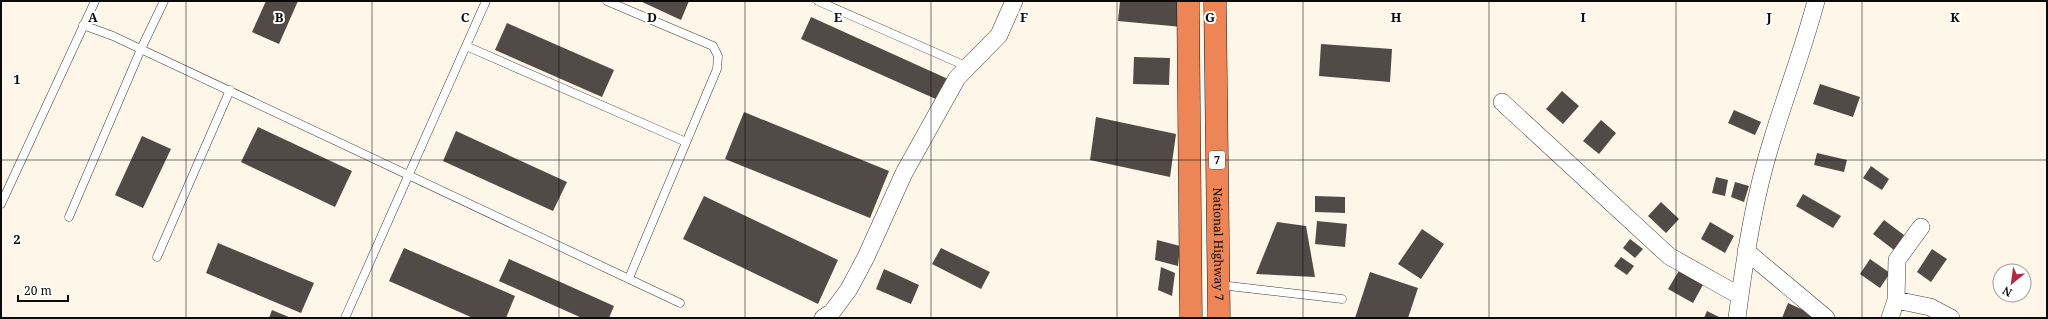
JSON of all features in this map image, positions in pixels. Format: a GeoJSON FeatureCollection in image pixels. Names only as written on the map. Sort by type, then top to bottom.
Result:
{"type":"FeatureCollection","features":[{"type":"Feature","properties":{"kind":"highway"},"geometry":{"type":"LineString","coordinates":[[1188,1],[1187,34],[1190,318]]}},
{"type":"Feature","properties":{"kind":"highway","name":"National Highway 7"},"geometry":{"type":"LineString","coordinates":[[1215,1],[1219,318]]}},
{"type":"Feature","properties":{"kind":"highway"},"geometry":{"type":"LineString","coordinates":[[1187,34],[1215,29]]}},
{"type":"Feature","properties":{"kind":"street"},"geometry":{"type":"LineString","coordinates":[[823,318],[832,312],[849,289],[866,257],[904,173],[957,78],[999,35],[1014,1]]}},
{"type":"Feature","properties":{"kind":"street"},"geometry":{"type":"LineString","coordinates":[[1737,318],[1752,216],[1772,138],[1806,42],[1816,1]]}},
{"type":"Feature","properties":{"kind":"street"},"geometry":{"type":"LineString","coordinates":[[1502,102],[1669,256],[1740,296]]}},
{"type":"Feature","properties":{"kind":"street"},"geometry":{"type":"LineString","coordinates":[[1890,318],[1896,300],[1897,260],[1921,227]]}},
{"type":"Feature","properties":{"kind":"street"},"geometry":{"type":"LineString","coordinates":[[1746,251],[1826,318]]}},
{"type":"Feature","properties":{"kind":"street"},"geometry":{"type":"LineString","coordinates":[[1896,300],[1930,307],[1951,318]]}},
{"type":"Feature","properties":{"kind":"lane"},"geometry":{"type":"LineString","coordinates":[[1,204],[94,1]]}},
{"type":"Feature","properties":{"kind":"lane"},"geometry":{"type":"LineString","coordinates":[[69,217],[141,49],[164,1]]}},
{"type":"Feature","properties":{"kind":"lane"},"geometry":{"type":"LineString","coordinates":[[345,318],[486,1]]}},
{"type":"Feature","properties":{"kind":"lane"},"geometry":{"type":"LineString","coordinates":[[607,1],[712,46],[718,56],[717,69],[629,278]]}},
{"type":"Feature","properties":{"kind":"lane"},"geometry":{"type":"LineString","coordinates":[[818,1],[968,67]]}},
{"type":"Feature","properties":{"kind":"lane"},"geometry":{"type":"LineString","coordinates":[[84,25],[141,49],[230,90],[680,303]]}},
{"type":"Feature","properties":{"kind":"lane"},"geometry":{"type":"LineString","coordinates":[[466,46],[686,142]]}},
{"type":"Feature","properties":{"kind":"lane"},"geometry":{"type":"LineString","coordinates":[[157,257],[230,90]]}},
{"type":"Feature","properties":{"kind":"lane"},"geometry":{"type":"LineString","coordinates":[[1218,284],[1342,299]]}},
{"type":"Feature","properties":{"kind":"building"},"geometry":{"type":"Polygon","coordinates":[[[266,1],[298,1],[279,44],[252,32],[266,1]]]}},
{"type":"Feature","properties":{"kind":"building"},"geometry":{"type":"Polygon","coordinates":[[[640,1],[689,1],[681,20],[640,1]]]}},
{"type":"Feature","properties":{"kind":"building"},"geometry":{"type":"Polygon","coordinates":[[[1120,1],[1185,1],[1182,27],[1118,21],[1120,1]]]}},
{"type":"Feature","properties":{"kind":"building"},"geometry":{"type":"Polygon","coordinates":[[[811,17],[948,79],[938,100],[801,39],[811,17]]]}},
{"type":"Feature","properties":{"kind":"building"},"geometry":{"type":"Polygon","coordinates":[[[507,23],[614,70],[602,97],[495,50],[507,23]]]}},
{"type":"Feature","properties":{"kind":"building"},"geometry":{"type":"Polygon","coordinates":[[[1321,44],[1392,49],[1390,82],[1319,76],[1321,44]]]}},
{"type":"Feature","properties":{"kind":"building"},"geometry":{"type":"Polygon","coordinates":[[[1134,57],[1170,58],[1169,85],[1133,84],[1134,57]]]}},
{"type":"Feature","properties":{"kind":"building"},"geometry":{"type":"Polygon","coordinates":[[[1820,84],[1860,97],[1853,117],[1813,104],[1820,84]]]}},
{"type":"Feature","properties":{"kind":"building"},"geometry":{"type":"Polygon","coordinates":[[[1562,91],[1579,106],[1563,124],[1546,109],[1562,91]]]}},
{"type":"Feature","properties":{"kind":"building"},"geometry":{"type":"Polygon","coordinates":[[[1734,110],[1761,122],[1755,135],[1728,123],[1734,110]]]}},
{"type":"Feature","properties":{"kind":"building"},"geometry":{"type":"Polygon","coordinates":[[[744,112],[889,171],[870,218],[725,159],[744,112]]]}},
{"type":"Feature","properties":{"kind":"building"},"geometry":{"type":"Polygon","coordinates":[[[1096,117],[1176,134],[1170,177],[1090,160],[1096,117]]]}},
{"type":"Feature","properties":{"kind":"building"},"geometry":{"type":"Polygon","coordinates":[[[1601,120],[1616,133],[1599,154],[1583,141],[1601,120]]]}},
{"type":"Feature","properties":{"kind":"building"},"geometry":{"type":"Polygon","coordinates":[[[258,127],[352,171],[335,207],[241,162],[258,127]]]}},
{"type":"Feature","properties":{"kind":"building"},"geometry":{"type":"Polygon","coordinates":[[[456,131],[567,182],[553,211],[443,161],[456,131]]]}},
{"type":"Feature","properties":{"kind":"building"},"geometry":{"type":"Polygon","coordinates":[[[142,136],[171,149],[143,208],[115,195],[142,136]]]}},
{"type":"Feature","properties":{"kind":"building"},"geometry":{"type":"Polygon","coordinates":[[[1817,153],[1847,160],[1844,172],[1814,165],[1817,153]]]}},
{"type":"Feature","properties":{"kind":"building"},"geometry":{"type":"Polygon","coordinates":[[[1871,166],[1889,179],[1882,190],[1863,178],[1871,166]]]}},
{"type":"Feature","properties":{"kind":"building"},"geometry":{"type":"Polygon","coordinates":[[[1716,177],[1728,180],[1725,196],[1712,193],[1716,177]]]}},
{"type":"Feature","properties":{"kind":"building"},"geometry":{"type":"Polygon","coordinates":[[[1735,182],[1749,186],[1744,202],[1731,197],[1735,182]]]}},
{"type":"Feature","properties":{"kind":"building"},"geometry":{"type":"Polygon","coordinates":[[[1803,194],[1841,216],[1833,228],[1796,206],[1803,194]]]}},
{"type":"Feature","properties":{"kind":"building"},"geometry":{"type":"Polygon","coordinates":[[[704,196],[838,260],[818,304],[683,239],[704,196]]]}},
{"type":"Feature","properties":{"kind":"building"},"geometry":{"type":"Polygon","coordinates":[[[1315,196],[1345,197],[1345,213],[1315,212],[1315,196]]]}},
{"type":"Feature","properties":{"kind":"building"},"geometry":{"type":"Polygon","coordinates":[[[1661,202],[1679,219],[1666,233],[1648,216],[1661,202]]]}},
{"type":"Feature","properties":{"kind":"building"},"geometry":{"type":"Polygon","coordinates":[[[1884,220],[1904,235],[1894,250],[1873,234],[1884,220]]]}},
{"type":"Feature","properties":{"kind":"building"},"geometry":{"type":"Polygon","coordinates":[[[1317,221],[1347,224],[1345,247],[1315,244],[1317,221]]]}},
{"type":"Feature","properties":{"kind":"building"},"geometry":{"type":"Polygon","coordinates":[[[1277,222],[1306,226],[1315,277],[1256,274],[1277,222]]]}},
{"type":"Feature","properties":{"kind":"building"},"geometry":{"type":"Polygon","coordinates":[[[1710,222],[1734,236],[1725,253],[1701,239],[1710,222]]]}},
{"type":"Feature","properties":{"kind":"building"},"geometry":{"type":"Polygon","coordinates":[[[1422,229],[1444,244],[1421,279],[1398,264],[1422,229]]]}},
{"type":"Feature","properties":{"kind":"building"},"geometry":{"type":"Polygon","coordinates":[[[1630,239],[1643,249],[1635,258],[1623,248],[1630,239]]]}},
{"type":"Feature","properties":{"kind":"building"},"geometry":{"type":"Polygon","coordinates":[[[1157,240],[1180,246],[1178,266],[1155,260],[1157,240]]]}},
{"type":"Feature","properties":{"kind":"building"},"geometry":{"type":"Polygon","coordinates":[[[218,243],[314,283],[301,313],[206,273],[218,243]]]}},
{"type":"Feature","properties":{"kind":"building"},"geometry":{"type":"Polygon","coordinates":[[[404,248],[515,296],[506,318],[473,318],[389,281],[404,248]]]}},
{"type":"Feature","properties":{"kind":"building"},"geometry":{"type":"Polygon","coordinates":[[[941,248],[990,272],[981,289],[932,264],[941,248]]]}},
{"type":"Feature","properties":{"kind":"building"},"geometry":{"type":"Polygon","coordinates":[[[1932,249],[1947,259],[1931,282],[1917,272],[1932,249]]]}},
{"type":"Feature","properties":{"kind":"building"},"geometry":{"type":"Polygon","coordinates":[[[1621,257],[1634,266],[1627,275],[1614,266],[1621,257]]]}},
{"type":"Feature","properties":{"kind":"building"},"geometry":{"type":"Polygon","coordinates":[[[509,259],[614,306],[609,318],[582,318],[499,281],[509,259]]]}},
{"type":"Feature","properties":{"kind":"building"},"geometry":{"type":"Polygon","coordinates":[[[1870,259],[1890,273],[1880,288],[1860,274],[1870,259]]]}},
{"type":"Feature","properties":{"kind":"building"},"geometry":{"type":"Polygon","coordinates":[[[1161,267],[1175,273],[1172,296],[1158,290],[1161,267]]]}},
{"type":"Feature","properties":{"kind":"building"},"geometry":{"type":"Polygon","coordinates":[[[884,269],[919,285],[911,304],[876,289],[884,269]]]}},
{"type":"Feature","properties":{"kind":"building"},"geometry":{"type":"Polygon","coordinates":[[[1680,269],[1704,283],[1693,303],[1668,289],[1680,269]]]}},
{"type":"Feature","properties":{"kind":"building"},"geometry":{"type":"Polygon","coordinates":[[[1370,272],[1418,288],[1408,318],[1355,318],[1370,272]]]}},
{"type":"Feature","properties":{"kind":"building"},"geometry":{"type":"Polygon","coordinates":[[[1788,303],[1821,318],[1782,318],[1788,303]]]}},
{"type":"Feature","properties":{"kind":"building"},"geometry":{"type":"Polygon","coordinates":[[[272,310],[291,318],[269,318],[272,310]]]}},
{"type":"Feature","properties":{"kind":"building"},"geometry":{"type":"Polygon","coordinates":[[[1707,311],[1721,318],[1704,318],[1707,311]]]}}]}
